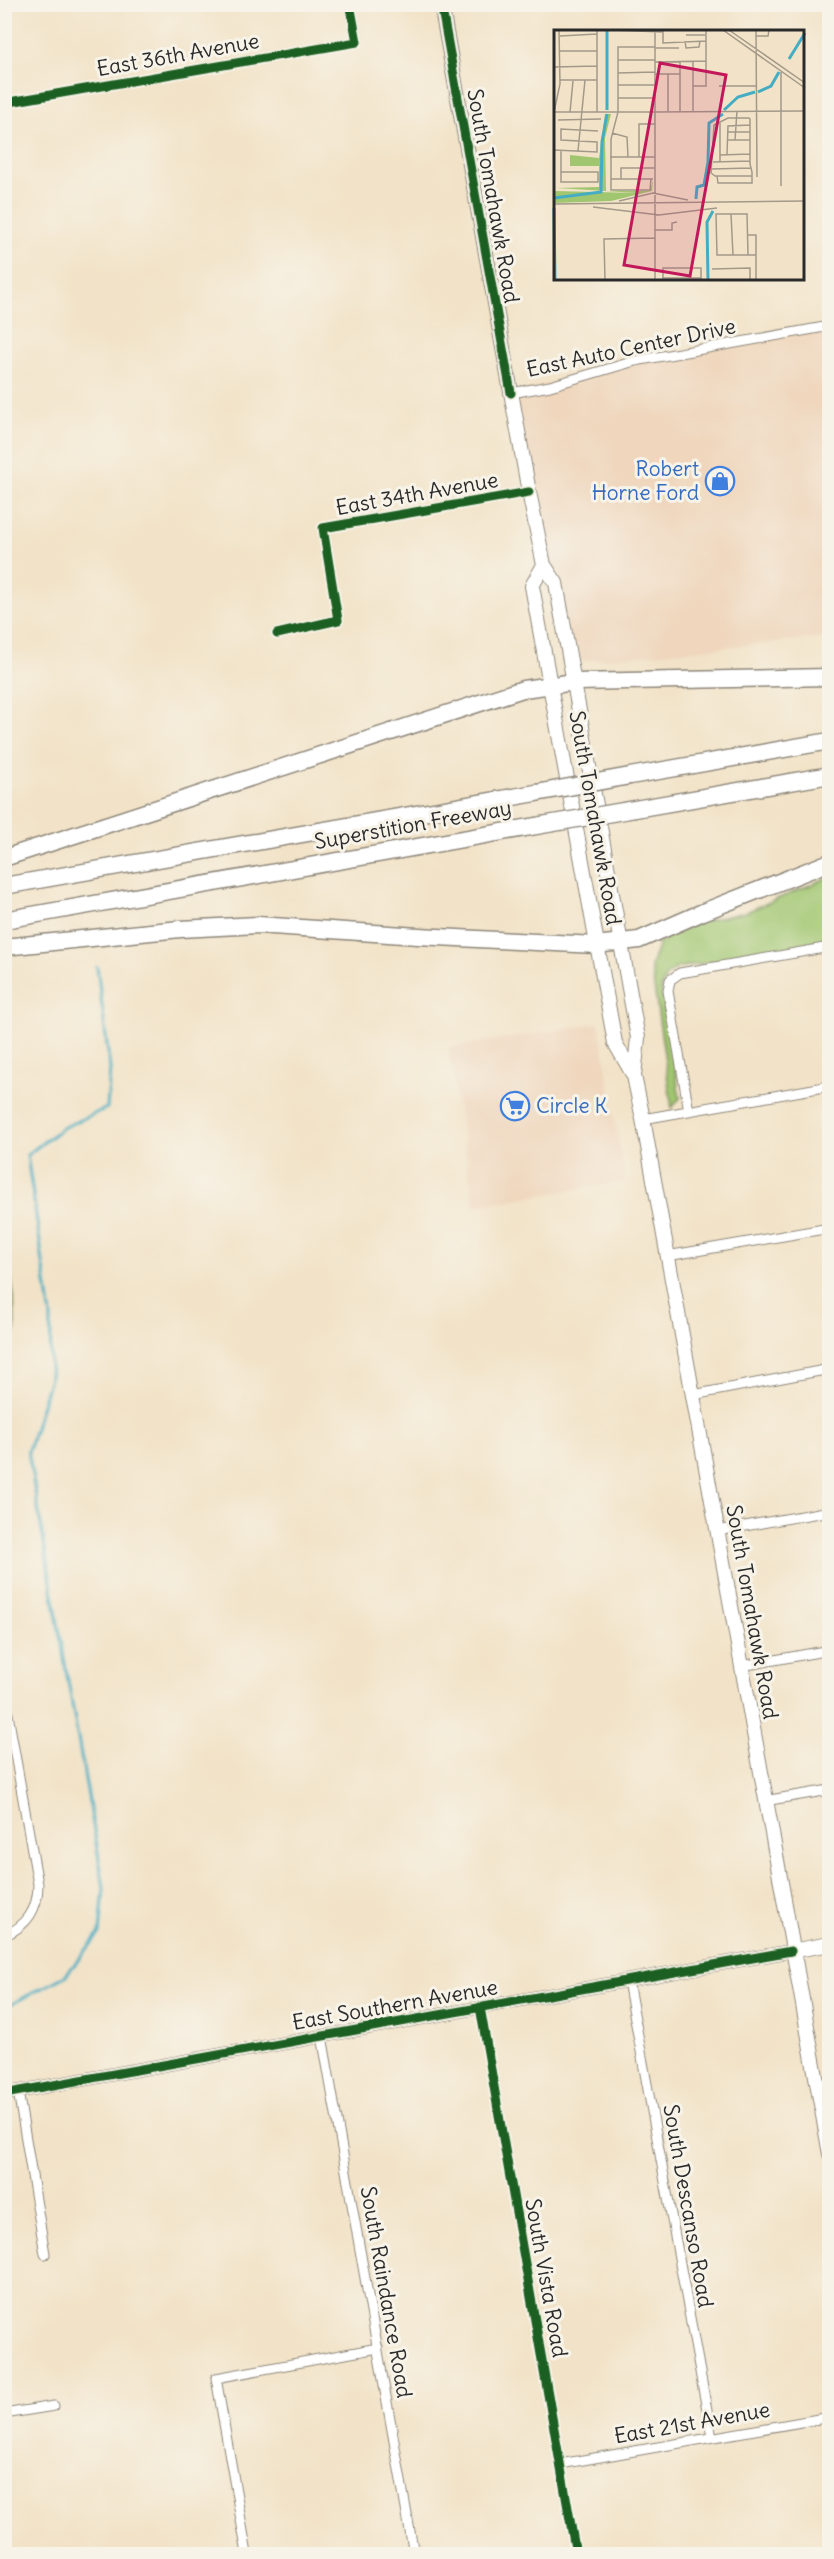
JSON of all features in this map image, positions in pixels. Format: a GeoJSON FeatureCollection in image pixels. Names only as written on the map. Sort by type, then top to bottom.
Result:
{"type":"FeatureCollection","features":[{"type":"Feature","properties":{"kind":"highway"},"geometry":{"type":"LineString","coordinates":[[4,858],[523,689],[575,681],[830,677]]}},
{"type":"Feature","properties":{"kind":"highway","name":"Superstition Freeway"},"geometry":{"type":"LineString","coordinates":[[4,886],[830,741]]}},
{"type":"Feature","properties":{"kind":"highway","name":"Superstition Freeway"},"geometry":{"type":"LineString","coordinates":[[4,920],[830,775]]}},
{"type":"Feature","properties":{"kind":"highway"},"geometry":{"type":"LineString","coordinates":[[4,947],[180,929],[258,925],[596,945],[639,940],[830,862]]}},
{"type":"Feature","properties":{"kind":"main road","name":"South Tomahawk Road"},"geometry":{"type":"LineString","coordinates":[[441,4],[529,492],[544,565],[556,583],[575,681],[638,1038],[634,1076],[791,1951],[826,2117],[830,2154]]}},
{"type":"Feature","properties":{"kind":"main road","name":"South Tomahawk Road"},"geometry":{"type":"LineString","coordinates":[[544,565],[532,586],[615,1043],[634,1076]]}},
{"type":"Feature","properties":{"kind":"main road","name":"East Southern Avenue"},"geometry":{"type":"LineString","coordinates":[[791,1951],[830,1944]]}},
{"type":"Feature","properties":{"kind":"street","name":"East 36th Avenue"},"geometry":{"type":"LineString","coordinates":[[4,104],[357,42],[350,4]]}},
{"type":"Feature","properties":{"kind":"street","name":"East Auto Center Drive"},"geometry":{"type":"LineString","coordinates":[[511,393],[550,386],[635,361],[830,326]]}},
{"type":"Feature","properties":{"kind":"street","name":"East 34th Avenue"},"geometry":{"type":"LineString","coordinates":[[277,634],[338,620],[323,528],[529,492]]}},
{"type":"Feature","properties":{"kind":"street"},"geometry":{"type":"LineString","coordinates":[[689,1111],[668,991],[670,980],[680,974],[830,947]]}},
{"type":"Feature","properties":{"kind":"street"},"geometry":{"type":"LineString","coordinates":[[643,1119],[830,1086]]}},
{"type":"Feature","properties":{"kind":"street"},"geometry":{"type":"LineString","coordinates":[[667,1256],[830,1228]]}},
{"type":"Feature","properties":{"kind":"street"},"geometry":{"type":"LineString","coordinates":[[693,1395],[830,1369]]}},
{"type":"Feature","properties":{"kind":"street"},"geometry":{"type":"LineString","coordinates":[[717,1531],[830,1511]]}},
{"type":"Feature","properties":{"kind":"street"},"geometry":{"type":"LineString","coordinates":[[741,1666],[830,1650]]}},
{"type":"Feature","properties":{"kind":"street"},"geometry":{"type":"LineString","coordinates":[[4,1692],[38,1884],[38,1899],[34,1912],[16,1930],[4,1936]]}},
{"type":"Feature","properties":{"kind":"street"},"geometry":{"type":"LineString","coordinates":[[764,1801],[830,1790]]}},
{"type":"Feature","properties":{"kind":"street","name":"East Southern Avenue"},"geometry":{"type":"LineString","coordinates":[[4,2094],[791,1951]]}},
{"type":"Feature","properties":{"kind":"street","name":"South Descanso Road"},"geometry":{"type":"LineString","coordinates":[[628,1981],[712,2437]]}},
{"type":"Feature","properties":{"kind":"street","name":"South Vista Road"},"geometry":{"type":"LineString","coordinates":[[480,2007],[576,2554]]}},
{"type":"Feature","properties":{"kind":"street","name":"South Raindance Road"},"geometry":{"type":"LineString","coordinates":[[322,2036],[414,2554]]}},
{"type":"Feature","properties":{"kind":"street"},"geometry":{"type":"LineString","coordinates":[[18,2091],[45,2254]]}},
{"type":"Feature","properties":{"kind":"street"},"geometry":{"type":"LineString","coordinates":[[247,2554],[216,2378],[378,2348]]}},
{"type":"Feature","properties":{"kind":"street"},"geometry":{"type":"LineString","coordinates":[[4,2414],[54,2406]]}},
{"type":"Feature","properties":{"kind":"street","name":"East 21st Avenue"},"geometry":{"type":"LineString","coordinates":[[561,2464],[830,2417]]}},
{"type":"Feature","properties":{"kind":"shaded area"},"geometry":{"type":"Polygon","coordinates":[[[829,326],[829,637],[571,662],[556,583],[544,565],[511,393],[635,361],[829,326]]]}},
{"type":"Feature","properties":{"kind":"shaded area"},"geometry":{"type":"Polygon","coordinates":[[[599,1023],[625,1181],[475,1206],[448,1048],[599,1023]]]}},
{"type":"Feature","properties":{"kind":"green space"},"geometry":{"type":"Polygon","coordinates":[[[829,877],[829,941],[677,968],[666,976],[661,988],[680,1098],[672,1108],[651,966],[659,944],[669,936],[699,922],[746,912],[829,877]]]}},
{"type":"Feature","properties":{"kind":"green space"},"geometry":{"type":"Polygon","coordinates":[[[5,1240],[14,1297],[15,1332],[5,1334],[5,1240]]]}},
{"type":"Feature","properties":{"kind":"waterway"},"geometry":{"type":"LineString","coordinates":[[4,2008],[65,1976],[100,1933],[104,1888],[28,1451],[50,1378],[51,1316],[27,1155],[62,1128],[107,1108],[110,1069],[97,967]]}},
{"type":"Feature","properties":{"kind":"cycle path"},"geometry":{"type":"LineString","coordinates":[[4,103],[357,42],[350,4]]}},
{"type":"Feature","properties":{"kind":"cycle path"},"geometry":{"type":"LineString","coordinates":[[441,4],[511,393]]}},
{"type":"Feature","properties":{"kind":"cycle path"},"geometry":{"type":"LineString","coordinates":[[277,634],[338,620],[323,528],[529,492]]}},
{"type":"Feature","properties":{"kind":"cycle path"},"geometry":{"type":"LineString","coordinates":[[4,2094],[791,1951]]}},
{"type":"Feature","properties":{"kind":"cycle path"},"geometry":{"type":"LineString","coordinates":[[480,2007],[576,2554]]}},
{"type":"Feature","properties":{"kind":"place","name":"Robert Horne Ford"},"geometry":{"type":"Point","coordinates":[720,481]}},
{"type":"Feature","properties":{"kind":"place","name":"Circle K"},"geometry":{"type":"Point","coordinates":[515,1106]}}]}
